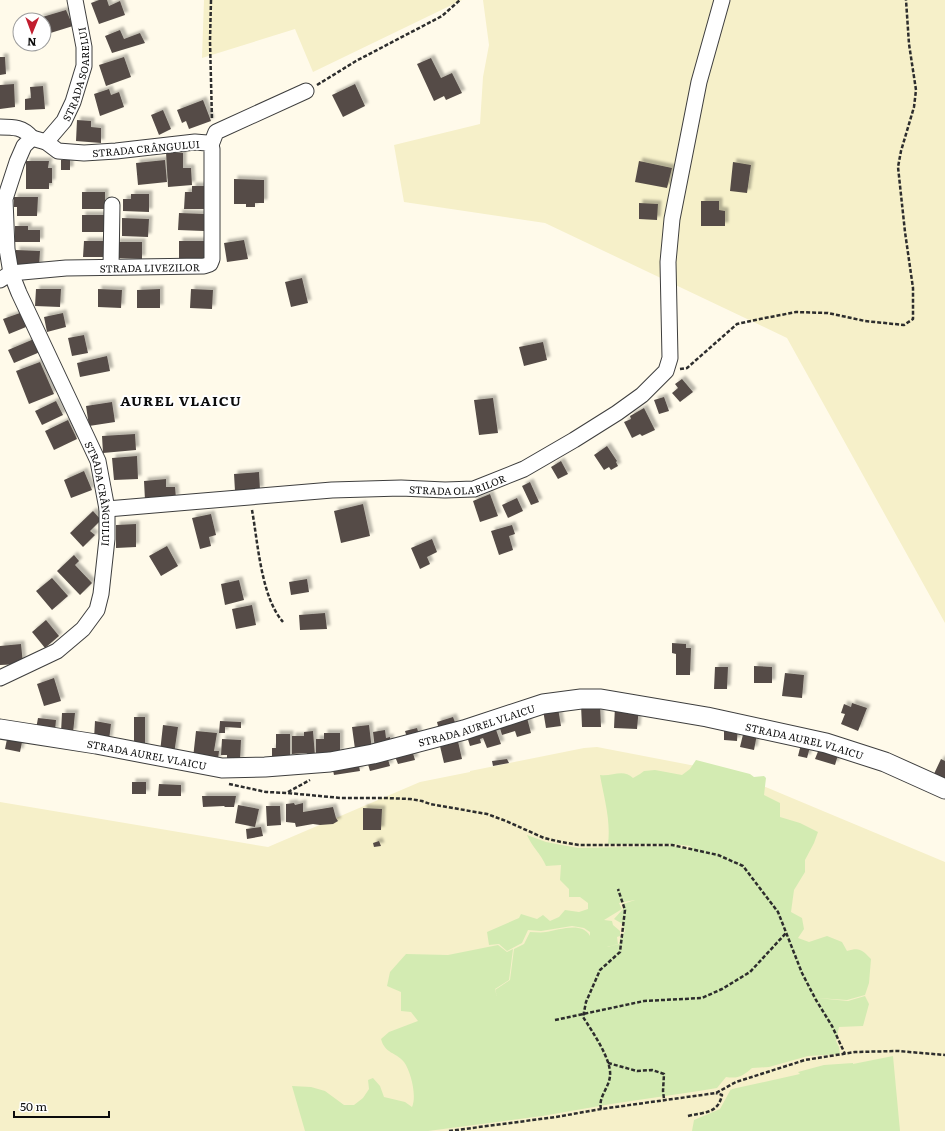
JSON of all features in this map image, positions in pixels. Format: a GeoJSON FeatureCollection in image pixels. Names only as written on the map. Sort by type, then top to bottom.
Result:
{"type":"FeatureCollection","features":[{"type":"Feature","properties":{"kind":"street","name":"STRADA SOARELUI"},"geometry":{"type":"LineString","coordinates":[[6,276],[7,244],[5,199],[18,162],[24,146],[39,140],[64,120],[74,102],[84,66],[84,47],[75,0]]}},
{"type":"Feature","properties":{"kind":"street"},"geometry":{"type":"LineString","coordinates":[[666,371],[670,358],[668,262],[672,219],[699,82],[722,0]]}},
{"type":"Feature","properties":{"kind":"street"},"geometry":{"type":"LineString","coordinates":[[212,147],[216,132],[306,91]]}},
{"type":"Feature","properties":{"kind":"street","name":"STRADA CRÂNGULUI"},"geometry":{"type":"LineString","coordinates":[[0,127],[23,130],[58,151],[84,153],[116,151],[195,142],[207,143],[212,147]]}},
{"type":"Feature","properties":{"kind":"street","name":"STRADA LIVEZILOR"},"geometry":{"type":"LineString","coordinates":[[6,276],[66,268],[204,266],[210,264],[212,259],[212,147]]}},
{"type":"Feature","properties":{"kind":"street"},"geometry":{"type":"LineString","coordinates":[[111,267],[112,205]]}},
{"type":"Feature","properties":{"kind":"street","name":"STRADA CRÂNGULUI"},"geometry":{"type":"LineString","coordinates":[[0,678],[57,650],[83,629],[97,610],[101,594],[107,539],[107,509],[98,461],[19,293],[6,276]]}},
{"type":"Feature","properties":{"kind":"street","name":"STRADA OLARILOR"},"geometry":{"type":"LineString","coordinates":[[107,509],[332,490],[380,488],[474,489],[524,469],[574,440],[617,413],[642,394],[666,371]]}},
{"type":"Feature","properties":{"kind":"street","name":"STRADA AUREL VLAICU"},"geometry":{"type":"LineString","coordinates":[[0,730],[96,744],[222,768],[265,767],[330,762],[372,754],[464,730],[543,704],[581,699],[601,699],[707,717],[826,743],[885,762],[945,789]]}},
{"type":"Feature","properties":{"kind":"path"},"geometry":{"type":"LineString","coordinates":[[211,0],[210,41],[212,147]]}},
{"type":"Feature","properties":{"kind":"path"},"geometry":{"type":"LineString","coordinates":[[306,91],[356,61],[442,16],[460,0]]}},
{"type":"Feature","properties":{"kind":"path"},"geometry":{"type":"LineString","coordinates":[[666,371],[688,368],[737,324],[760,318],[796,312],[828,313],[865,321],[904,326],[913,319],[913,288],[898,167],[901,151],[914,107],[916,90],[909,44],[906,0]]}},
{"type":"Feature","properties":{"kind":"path"},"geometry":{"type":"LineString","coordinates":[[250,497],[269,599],[276,614],[283,622]]}},
{"type":"Feature","properties":{"kind":"path"},"geometry":{"type":"LineString","coordinates":[[224,783],[266,792],[341,798],[422,800],[430,804],[487,814],[544,838],[562,842],[579,845],[672,845],[718,855],[743,866],[778,912],[812,993],[832,1026],[845,1054]]}},
{"type":"Feature","properties":{"kind":"path"},"geometry":{"type":"LineString","coordinates":[[601,1109],[599,1103],[610,1077],[604,1054],[584,1017],[584,1014],[586,1002],[600,970],[620,952],[624,910],[618,888]]}},
{"type":"Feature","properties":{"kind":"path"},"geometry":{"type":"LineString","coordinates":[[554,1020],[644,1001],[702,998],[722,989],[750,972],[786,933]]}},
{"type":"Feature","properties":{"kind":"path"},"geometry":{"type":"LineString","coordinates":[[449,1131],[556,1117],[601,1109],[716,1093],[736,1082],[805,1060],[855,1052],[898,1051],[945,1055]]}},
{"type":"Feature","properties":{"kind":"path"},"geometry":{"type":"LineString","coordinates":[[607,1063],[637,1071],[652,1070],[664,1074],[664,1100]]}},
{"type":"Feature","properties":{"kind":"path"},"geometry":{"type":"LineString","coordinates":[[688,1116],[714,1110],[720,1104],[722,1095],[716,1093]]}},
{"type":"Feature","properties":{"kind":"shaded area"},"geometry":{"type":"Polygon","coordinates":[[[204,0],[462,0],[313,72],[295,29],[202,58],[204,0]]]}},
{"type":"Feature","properties":{"kind":"shaded area"},"geometry":{"type":"Polygon","coordinates":[[[483,0],[945,0],[945,623],[787,338],[545,223],[404,202],[394,145],[480,124],[483,77],[489,45],[483,0]]]}},
{"type":"Feature","properties":{"kind":"shaded area"},"geometry":{"type":"Polygon","coordinates":[[[597,747],[732,773],[945,862],[945,1131],[0,1131],[0,802],[268,847],[420,782],[584,748],[597,747]]]}},
{"type":"Feature","properties":{"kind":"green space"},"geometry":{"type":"Polygon","coordinates":[[[696,760],[750,774],[754,777],[764,776],[766,778],[764,795],[780,803],[780,817],[800,823],[818,832],[805,860],[805,872],[794,890],[791,912],[802,918],[804,929],[798,938],[809,942],[827,936],[842,942],[847,951],[858,949],[871,959],[869,983],[865,995],[847,1000],[817,998],[848,1001],[865,996],[869,1004],[863,1026],[839,1027],[836,1041],[840,1054],[808,1056],[769,1067],[752,1068],[740,1076],[734,1078],[726,1077],[717,1088],[542,1116],[428,1131],[305,1131],[292,1086],[311,1087],[325,1091],[344,1105],[354,1105],[363,1098],[369,1089],[368,1080],[373,1078],[380,1086],[384,1097],[405,1102],[412,1107],[414,1091],[407,1066],[401,1059],[385,1048],[381,1039],[389,1032],[418,1021],[411,1012],[401,1011],[401,992],[387,986],[390,972],[406,954],[448,955],[498,945],[507,952],[513,949],[509,980],[495,989],[510,980],[514,949],[524,944],[530,932],[544,932],[564,928],[576,928],[586,931],[590,936],[590,932],[584,928],[572,926],[541,931],[528,930],[522,943],[507,951],[499,944],[489,945],[487,932],[519,918],[521,914],[537,919],[543,915],[550,921],[559,917],[565,910],[579,912],[588,909],[588,903],[580,897],[569,897],[569,889],[560,880],[561,865],[546,866],[527,835],[546,842],[578,848],[672,846],[689,850],[691,846],[672,844],[608,844],[609,826],[600,775],[621,773],[629,775],[633,778],[644,771],[655,770],[682,775],[690,769],[696,760]],[[635,900],[619,903],[622,909],[604,920],[612,921],[613,925],[620,931],[620,936],[617,937],[618,944],[607,947],[619,944],[625,931],[621,923],[614,919],[623,909],[623,904],[635,900]]]}},
{"type":"Feature","properties":{"kind":"green space"},"geometry":{"type":"Polygon","coordinates":[[[893,1056],[900,1131],[692,1131],[694,1120],[720,1109],[731,1089],[800,1074],[798,1072],[824,1065],[853,1064],[893,1056]]]}},
{"type":"Feature","properties":{"kind":"building"},"geometry":{"type":"Polygon","coordinates":[[[99,0],[107,0],[109,6],[120,1],[125,15],[99,24],[91,3],[99,0]]]}},
{"type":"Feature","properties":{"kind":"building"},"geometry":{"type":"Polygon","coordinates":[[[66,10],[73,26],[52,33],[52,14],[66,10]]]}},
{"type":"Feature","properties":{"kind":"building"},"geometry":{"type":"Polygon","coordinates":[[[120,30],[124,39],[140,33],[145,43],[112,53],[105,36],[120,30]]]}},
{"type":"Feature","properties":{"kind":"building"},"geometry":{"type":"Polygon","coordinates":[[[0,57],[5,57],[6,74],[0,75],[0,57]]]}},
{"type":"Feature","properties":{"kind":"building"},"geometry":{"type":"Polygon","coordinates":[[[124,57],[131,77],[106,86],[99,65],[124,57]]]}},
{"type":"Feature","properties":{"kind":"building"},"geometry":{"type":"Polygon","coordinates":[[[431,58],[441,78],[452,73],[462,93],[446,100],[444,96],[434,101],[417,64],[431,58]]]}},
{"type":"Feature","properties":{"kind":"building"},"geometry":{"type":"Polygon","coordinates":[[[14,84],[15,107],[0,109],[0,85],[14,84]]]}},
{"type":"Feature","properties":{"kind":"building"},"geometry":{"type":"Polygon","coordinates":[[[355,84],[365,106],[343,117],[332,95],[355,84]]]}},
{"type":"Feature","properties":{"kind":"building"},"geometry":{"type":"Polygon","coordinates":[[[43,86],[45,109],[25,110],[25,99],[31,98],[30,87],[43,86]]]}},
{"type":"Feature","properties":{"kind":"building"},"geometry":{"type":"Polygon","coordinates":[[[109,89],[111,95],[119,92],[124,107],[100,116],[94,94],[109,89]]]}},
{"type":"Feature","properties":{"kind":"building"},"geometry":{"type":"Polygon","coordinates":[[[203,100],[211,121],[189,129],[186,121],[182,123],[177,110],[203,100]]]}},
{"type":"Feature","properties":{"kind":"building"},"geometry":{"type":"Polygon","coordinates":[[[163,110],[171,129],[159,135],[151,115],[163,110]]]}},
{"type":"Feature","properties":{"kind":"building"},"geometry":{"type":"Polygon","coordinates":[[[77,120],[91,121],[91,127],[101,128],[101,143],[76,141],[77,120]]]}},
{"type":"Feature","properties":{"kind":"building"},"geometry":{"type":"Polygon","coordinates":[[[166,152],[183,153],[183,168],[191,168],[192,185],[168,187],[166,152]]]}},
{"type":"Feature","properties":{"kind":"building"},"geometry":{"type":"Polygon","coordinates":[[[61,160],[70,160],[70,170],[61,170],[61,160]]]}},
{"type":"Feature","properties":{"kind":"building"},"geometry":{"type":"Polygon","coordinates":[[[165,160],[167,182],[138,185],[136,163],[165,160]]]}},
{"type":"Feature","properties":{"kind":"building"},"geometry":{"type":"Polygon","coordinates":[[[26,161],[49,161],[48,168],[52,168],[52,183],[49,183],[49,189],[26,189],[26,161]]]}},
{"type":"Feature","properties":{"kind":"building"},"geometry":{"type":"Polygon","coordinates":[[[639,161],[672,168],[667,188],[635,182],[639,161]]]}},
{"type":"Feature","properties":{"kind":"building"},"geometry":{"type":"Polygon","coordinates":[[[733,162],[751,165],[747,193],[730,191],[733,162]]]}},
{"type":"Feature","properties":{"kind":"building"},"geometry":{"type":"Polygon","coordinates":[[[234,179],[264,180],[264,203],[255,203],[255,207],[246,207],[246,204],[234,204],[234,179]]]}},
{"type":"Feature","properties":{"kind":"building"},"geometry":{"type":"Polygon","coordinates":[[[192,186],[205,186],[204,209],[184,209],[185,192],[192,192],[192,186]]]}},
{"type":"Feature","properties":{"kind":"building"},"geometry":{"type":"Polygon","coordinates":[[[82,192],[105,192],[105,209],[82,209],[82,192]]]}},
{"type":"Feature","properties":{"kind":"building"},"geometry":{"type":"Polygon","coordinates":[[[131,194],[149,194],[149,212],[123,211],[123,199],[131,199],[131,194]]]}},
{"type":"Feature","properties":{"kind":"building"},"geometry":{"type":"Polygon","coordinates":[[[14,197],[38,197],[37,216],[17,216],[17,207],[14,207],[14,197]]]}},
{"type":"Feature","properties":{"kind":"building"},"geometry":{"type":"Polygon","coordinates":[[[701,201],[719,201],[719,210],[725,211],[725,226],[701,226],[701,201]]]}},
{"type":"Feature","properties":{"kind":"building"},"geometry":{"type":"Polygon","coordinates":[[[639,203],[658,204],[657,220],[639,219],[639,203]]]}},
{"type":"Feature","properties":{"kind":"building"},"geometry":{"type":"Polygon","coordinates":[[[179,213],[205,214],[204,231],[178,230],[179,213]]]}},
{"type":"Feature","properties":{"kind":"building"},"geometry":{"type":"Polygon","coordinates":[[[82,215],[105,215],[104,232],[82,232],[82,215]]]}},
{"type":"Feature","properties":{"kind":"building"},"geometry":{"type":"Polygon","coordinates":[[[122,218],[149,219],[148,237],[122,236],[122,218]]]}},
{"type":"Feature","properties":{"kind":"building"},"geometry":{"type":"Polygon","coordinates":[[[15,226],[28,226],[28,230],[40,230],[40,242],[15,242],[15,226]]]}},
{"type":"Feature","properties":{"kind":"building"},"geometry":{"type":"Polygon","coordinates":[[[244,240],[248,259],[227,262],[224,243],[244,240]]]}},
{"type":"Feature","properties":{"kind":"building"},"geometry":{"type":"Polygon","coordinates":[[[84,241],[104,241],[104,257],[83,257],[84,241]]]}},
{"type":"Feature","properties":{"kind":"building"},"geometry":{"type":"Polygon","coordinates":[[[179,241],[207,241],[207,262],[179,262],[179,241]]]}},
{"type":"Feature","properties":{"kind":"building"},"geometry":{"type":"Polygon","coordinates":[[[116,242],[142,242],[142,259],[116,258],[116,242]]]}},
{"type":"Feature","properties":{"kind":"building"},"geometry":{"type":"Polygon","coordinates":[[[16,250],[40,251],[39,267],[16,266],[16,250]]]}},
{"type":"Feature","properties":{"kind":"building"},"geometry":{"type":"Polygon","coordinates":[[[302,278],[308,303],[291,307],[285,282],[302,278]]]}},
{"type":"Feature","properties":{"kind":"building"},"geometry":{"type":"Polygon","coordinates":[[[36,289],[61,289],[60,307],[35,306],[36,289]]]}},
{"type":"Feature","properties":{"kind":"building"},"geometry":{"type":"Polygon","coordinates":[[[98,289],[122,290],[121,308],[98,307],[98,289]]]}},
{"type":"Feature","properties":{"kind":"building"},"geometry":{"type":"Polygon","coordinates":[[[160,289],[160,308],[137,308],[137,290],[160,289]]]}},
{"type":"Feature","properties":{"kind":"building"},"geometry":{"type":"Polygon","coordinates":[[[191,289],[213,290],[212,309],[190,308],[191,289]]]}},
{"type":"Feature","properties":{"kind":"building"},"geometry":{"type":"Polygon","coordinates":[[[20,313],[26,327],[9,334],[3,319],[20,313]]]}},
{"type":"Feature","properties":{"kind":"building"},"geometry":{"type":"Polygon","coordinates":[[[63,313],[66,327],[47,332],[44,317],[63,313]]]}},
{"type":"Feature","properties":{"kind":"building"},"geometry":{"type":"Polygon","coordinates":[[[84,335],[88,353],[72,356],[68,338],[84,335]]]}},
{"type":"Feature","properties":{"kind":"building"},"geometry":{"type":"Polygon","coordinates":[[[34,339],[40,352],[14,363],[8,350],[34,339]]]}},
{"type":"Feature","properties":{"kind":"building"},"geometry":{"type":"Polygon","coordinates":[[[543,342],[547,360],[524,366],[519,347],[543,342]]]}},
{"type":"Feature","properties":{"kind":"building"},"geometry":{"type":"Polygon","coordinates":[[[107,356],[110,371],[80,377],[77,363],[107,356]]]}},
{"type":"Feature","properties":{"kind":"building"},"geometry":{"type":"Polygon","coordinates":[[[40,362],[54,394],[29,404],[16,371],[40,362]]]}},
{"type":"Feature","properties":{"kind":"building"},"geometry":{"type":"Polygon","coordinates":[[[682,379],[693,392],[680,402],[672,393],[678,388],[675,384],[682,379]]]}},
{"type":"Feature","properties":{"kind":"building"},"geometry":{"type":"Polygon","coordinates":[[[664,397],[669,411],[659,414],[654,400],[664,397]]]}},
{"type":"Feature","properties":{"kind":"building"},"geometry":{"type":"Polygon","coordinates":[[[493,398],[498,433],[479,435],[474,400],[493,398]]]}},
{"type":"Feature","properties":{"kind":"building"},"geometry":{"type":"Polygon","coordinates":[[[56,401],[63,415],[42,425],[35,411],[56,401]]]}},
{"type":"Feature","properties":{"kind":"building"},"geometry":{"type":"Polygon","coordinates":[[[112,402],[115,422],[89,426],[86,406],[112,402]]]}},
{"type":"Feature","properties":{"kind":"building"},"geometry":{"type":"Polygon","coordinates":[[[644,408],[655,430],[642,436],[640,434],[632,438],[624,422],[631,419],[630,416],[644,408]]]}},
{"type":"Feature","properties":{"kind":"building"},"geometry":{"type":"Polygon","coordinates":[[[68,420],[77,439],[54,450],[45,431],[68,420]]]}},
{"type":"Feature","properties":{"kind":"building"},"geometry":{"type":"Polygon","coordinates":[[[135,434],[136,450],[103,453],[102,436],[135,434]]]}},
{"type":"Feature","properties":{"kind":"building"},"geometry":{"type":"Polygon","coordinates":[[[607,446],[617,461],[618,466],[611,470],[609,467],[604,470],[594,455],[607,446]]]}},
{"type":"Feature","properties":{"kind":"building"},"geometry":{"type":"Polygon","coordinates":[[[137,456],[138,479],[114,480],[112,458],[137,456]]]}},
{"type":"Feature","properties":{"kind":"building"},"geometry":{"type":"Polygon","coordinates":[[[561,461],[568,474],[558,479],[551,467],[561,461]]]}},
{"type":"Feature","properties":{"kind":"building"},"geometry":{"type":"Polygon","coordinates":[[[84,471],[92,490],[71,498],[64,480],[84,471]]]}},
{"type":"Feature","properties":{"kind":"building"},"geometry":{"type":"Polygon","coordinates":[[[259,472],[260,490],[235,491],[234,474],[259,472]]]}},
{"type":"Feature","properties":{"kind":"building"},"geometry":{"type":"Polygon","coordinates":[[[166,479],[166,487],[175,487],[176,498],[145,500],[144,481],[166,479]]]}},
{"type":"Feature","properties":{"kind":"building"},"geometry":{"type":"Polygon","coordinates":[[[530,482],[539,502],[531,505],[522,486],[530,482]]]}},
{"type":"Feature","properties":{"kind":"building"},"geometry":{"type":"Polygon","coordinates":[[[490,494],[498,516],[480,522],[473,501],[490,494]]]}},
{"type":"Feature","properties":{"kind":"building"},"geometry":{"type":"Polygon","coordinates":[[[517,498],[523,511],[508,518],[502,505],[517,498]]]}},
{"type":"Feature","properties":{"kind":"building"},"geometry":{"type":"Polygon","coordinates":[[[363,504],[370,536],[341,543],[334,511],[363,504]]]}},
{"type":"Feature","properties":{"kind":"building"},"geometry":{"type":"Polygon","coordinates":[[[93,511],[101,520],[90,531],[95,535],[83,547],[70,533],[93,511]]]}},
{"type":"Feature","properties":{"kind":"building"},"geometry":{"type":"Polygon","coordinates":[[[211,514],[216,535],[209,537],[211,546],[200,549],[192,518],[211,514]]]}},
{"type":"Feature","properties":{"kind":"building"},"geometry":{"type":"Polygon","coordinates":[[[136,524],[136,547],[116,548],[116,525],[136,524]]]}},
{"type":"Feature","properties":{"kind":"building"},"geometry":{"type":"Polygon","coordinates":[[[512,525],[515,534],[509,536],[513,550],[499,555],[491,531],[512,525]]]}},
{"type":"Feature","properties":{"kind":"building"},"geometry":{"type":"Polygon","coordinates":[[[432,539],[437,552],[427,557],[430,564],[420,569],[411,548],[432,539]]]}},
{"type":"Feature","properties":{"kind":"building"},"geometry":{"type":"Polygon","coordinates":[[[167,546],[178,566],[161,576],[149,556],[167,546]]]}},
{"type":"Feature","properties":{"kind":"building"},"geometry":{"type":"Polygon","coordinates":[[[74,555],[79,561],[75,565],[92,583],[80,595],[57,571],[74,555]]]}},
{"type":"Feature","properties":{"kind":"building"},"geometry":{"type":"Polygon","coordinates":[[[52,578],[68,596],[52,610],[36,591],[52,578]]]}},
{"type":"Feature","properties":{"kind":"building"},"geometry":{"type":"Polygon","coordinates":[[[307,579],[309,592],[291,595],[289,582],[307,579]]]}},
{"type":"Feature","properties":{"kind":"building"},"geometry":{"type":"Polygon","coordinates":[[[239,580],[244,600],[225,605],[221,584],[239,580]]]}},
{"type":"Feature","properties":{"kind":"building"},"geometry":{"type":"Polygon","coordinates":[[[252,605],[256,625],[236,629],[232,609],[252,605]]]}},
{"type":"Feature","properties":{"kind":"building"},"geometry":{"type":"Polygon","coordinates":[[[325,613],[327,629],[300,630],[299,615],[325,613]]]}},
{"type":"Feature","properties":{"kind":"building"},"geometry":{"type":"Polygon","coordinates":[[[46,620],[59,636],[45,648],[32,632],[46,620]]]}},
{"type":"Feature","properties":{"kind":"building"},"geometry":{"type":"Polygon","coordinates":[[[672,643],[686,644],[686,648],[691,648],[690,675],[676,675],[676,654],[672,653],[672,643]]]}},
{"type":"Feature","properties":{"kind":"building"},"geometry":{"type":"Polygon","coordinates":[[[21,644],[23,664],[0,665],[0,646],[21,644]]]}},
{"type":"Feature","properties":{"kind":"building"},"geometry":{"type":"Polygon","coordinates":[[[754,666],[772,667],[772,683],[754,683],[754,666]]]}},
{"type":"Feature","properties":{"kind":"building"},"geometry":{"type":"Polygon","coordinates":[[[715,667],[728,667],[727,689],[714,689],[715,667]]]}},
{"type":"Feature","properties":{"kind":"building"},"geometry":{"type":"Polygon","coordinates":[[[785,673],[804,675],[802,698],[782,696],[785,673]]]}},
{"type":"Feature","properties":{"kind":"building"},"geometry":{"type":"Polygon","coordinates":[[[54,678],[61,701],[44,706],[37,684],[54,678]]]}},
{"type":"Feature","properties":{"kind":"building"},"geometry":{"type":"Polygon","coordinates":[[[852,703],[867,708],[858,731],[841,724],[845,714],[841,713],[844,704],[851,707],[852,703]]]}},
{"type":"Feature","properties":{"kind":"building"},"geometry":{"type":"Polygon","coordinates":[[[600,704],[601,727],[582,727],[581,705],[600,704]]]}},
{"type":"Feature","properties":{"kind":"building"},"geometry":{"type":"Polygon","coordinates":[[[615,706],[639,707],[637,729],[614,728],[615,706]]]}},
{"type":"Feature","properties":{"kind":"building"},"geometry":{"type":"Polygon","coordinates":[[[558,708],[561,726],[546,728],[543,710],[558,708]]]}},
{"type":"Feature","properties":{"kind":"building"},"geometry":{"type":"Polygon","coordinates":[[[62,713],[75,713],[73,733],[61,732],[62,713]]]}},
{"type":"Feature","properties":{"kind":"building"},"geometry":{"type":"Polygon","coordinates":[[[526,714],[531,733],[517,737],[515,731],[502,735],[498,722],[526,714]]]}},
{"type":"Feature","properties":{"kind":"building"},"geometry":{"type":"Polygon","coordinates":[[[134,717],[145,717],[145,748],[134,748],[134,717]]]}},
{"type":"Feature","properties":{"kind":"building"},"geometry":{"type":"Polygon","coordinates":[[[453,717],[456,725],[439,730],[437,722],[453,717]]]}},
{"type":"Feature","properties":{"kind":"building"},"geometry":{"type":"Polygon","coordinates":[[[38,718],[56,720],[55,731],[36,729],[38,718]]]}},
{"type":"Feature","properties":{"kind":"building"},"geometry":{"type":"Polygon","coordinates":[[[95,721],[111,724],[109,740],[94,739],[95,721]]]}},
{"type":"Feature","properties":{"kind":"building"},"geometry":{"type":"Polygon","coordinates":[[[220,721],[241,722],[241,728],[225,727],[225,733],[219,733],[220,721]]]}},
{"type":"Feature","properties":{"kind":"building"},"geometry":{"type":"Polygon","coordinates":[[[494,724],[501,744],[487,748],[483,738],[480,739],[481,743],[470,746],[466,733],[494,724]]]}},
{"type":"Feature","properties":{"kind":"building"},"geometry":{"type":"Polygon","coordinates":[[[724,724],[738,725],[737,741],[724,740],[724,724]]]}},
{"type":"Feature","properties":{"kind":"building"},"geometry":{"type":"Polygon","coordinates":[[[163,725],[178,727],[174,754],[160,752],[163,725]]]}},
{"type":"Feature","properties":{"kind":"building"},"geometry":{"type":"Polygon","coordinates":[[[369,725],[372,750],[355,749],[352,727],[369,725]]]}},
{"type":"Feature","properties":{"kind":"building"},"geometry":{"type":"Polygon","coordinates":[[[745,726],[758,729],[754,750],[740,747],[745,726]]]}},
{"type":"Feature","properties":{"kind":"building"},"geometry":{"type":"Polygon","coordinates":[[[417,728],[420,738],[408,741],[405,731],[417,728]]]}},
{"type":"Feature","properties":{"kind":"building"},"geometry":{"type":"Polygon","coordinates":[[[385,730],[386,738],[390,737],[391,746],[375,749],[373,732],[385,730]]]}},
{"type":"Feature","properties":{"kind":"building"},"geometry":{"type":"Polygon","coordinates":[[[196,731],[217,733],[214,751],[219,751],[218,760],[193,758],[196,731]]]}},
{"type":"Feature","properties":{"kind":"building"},"geometry":{"type":"Polygon","coordinates":[[[313,731],[315,756],[308,757],[307,753],[292,754],[292,736],[304,736],[304,732],[313,731]]]}},
{"type":"Feature","properties":{"kind":"building"},"geometry":{"type":"Polygon","coordinates":[[[324,733],[340,733],[340,753],[316,757],[316,739],[324,739],[324,733]]]}},
{"type":"Feature","properties":{"kind":"building"},"geometry":{"type":"Polygon","coordinates":[[[8,734],[23,737],[20,752],[5,749],[8,734]]]}},
{"type":"Feature","properties":{"kind":"building"},"geometry":{"type":"Polygon","coordinates":[[[276,734],[290,734],[290,759],[272,759],[272,748],[276,748],[276,734]]]}},
{"type":"Feature","properties":{"kind":"building"},"geometry":{"type":"Polygon","coordinates":[[[457,737],[462,759],[444,763],[439,742],[457,737]]]}},
{"type":"Feature","properties":{"kind":"building"},"geometry":{"type":"Polygon","coordinates":[[[222,739],[241,740],[240,761],[227,760],[227,755],[221,755],[222,739]]]}},
{"type":"Feature","properties":{"kind":"building"},"geometry":{"type":"Polygon","coordinates":[[[801,744],[810,747],[807,758],[798,756],[801,744]]]}},
{"type":"Feature","properties":{"kind":"building"},"geometry":{"type":"Polygon","coordinates":[[[819,749],[838,755],[835,765],[815,759],[819,749]]]}},
{"type":"Feature","properties":{"kind":"building"},"geometry":{"type":"Polygon","coordinates":[[[412,750],[415,760],[398,764],[394,754],[412,750]]]}},
{"type":"Feature","properties":{"kind":"building"},"geometry":{"type":"Polygon","coordinates":[[[387,756],[390,766],[370,771],[367,761],[387,756]]]}},
{"type":"Feature","properties":{"kind":"building"},"geometry":{"type":"Polygon","coordinates":[[[507,759],[509,763],[493,766],[492,761],[507,759]]]}},
{"type":"Feature","properties":{"kind":"building"},"geometry":{"type":"Polygon","coordinates":[[[941,759],[945,761],[945,782],[933,776],[941,759]]]}},
{"type":"Feature","properties":{"kind":"building"},"geometry":{"type":"Polygon","coordinates":[[[358,761],[360,771],[334,775],[332,766],[358,761]]]}},
{"type":"Feature","properties":{"kind":"building"},"geometry":{"type":"Polygon","coordinates":[[[132,782],[146,782],[146,794],[132,794],[132,782]]]}},
{"type":"Feature","properties":{"kind":"building"},"geometry":{"type":"Polygon","coordinates":[[[159,784],[181,785],[181,796],[158,796],[159,784]]]}},
{"type":"Feature","properties":{"kind":"building"},"geometry":{"type":"Polygon","coordinates":[[[202,796],[236,796],[234,807],[203,807],[202,796]]]}},
{"type":"Feature","properties":{"kind":"building"},"geometry":{"type":"Polygon","coordinates":[[[294,803],[295,805],[303,803],[303,812],[333,807],[338,821],[333,824],[313,824],[296,827],[295,823],[286,822],[286,804],[294,803]]]}},
{"type":"Feature","properties":{"kind":"building"},"geometry":{"type":"Polygon","coordinates":[[[238,805],[259,809],[255,827],[235,823],[238,805]]]}},
{"type":"Feature","properties":{"kind":"building"},"geometry":{"type":"Polygon","coordinates":[[[266,806],[280,806],[281,825],[267,826],[266,806]]]}},
{"type":"Feature","properties":{"kind":"building"},"geometry":{"type":"Polygon","coordinates":[[[363,808],[382,809],[381,830],[363,830],[363,808]]]}},
{"type":"Feature","properties":{"kind":"building"},"geometry":{"type":"Polygon","coordinates":[[[261,827],[263,836],[247,839],[246,829],[261,827]]]}},
{"type":"Feature","properties":{"kind":"building"},"geometry":{"type":"Polygon","coordinates":[[[379,841],[381,846],[374,847],[373,843],[379,841]]]}},
{"type":"Feature","properties":{"kind":"district","name":"AUREL VLAICU"},"geometry":{"type":"Point","coordinates":[181,400]}}]}
